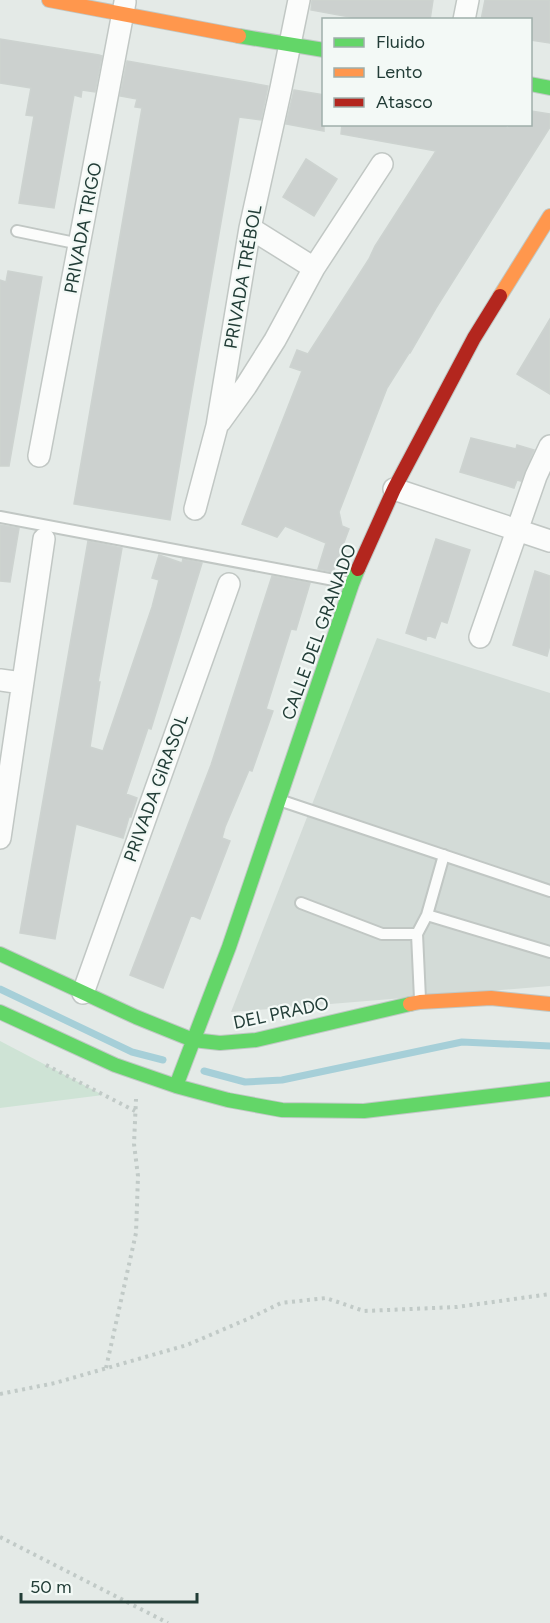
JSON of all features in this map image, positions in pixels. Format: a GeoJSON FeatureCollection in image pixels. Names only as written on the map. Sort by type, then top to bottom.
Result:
{"type":"FeatureCollection","features":[{"type":"Feature","properties":{"kind":"main road"},"geometry":{"type":"LineString","coordinates":[[49,0],[124,7],[289,45],[322,50]]}},
{"type":"Feature","properties":{"kind":"main road"},"geometry":{"type":"LineString","coordinates":[[532,84],[550,88]]}},
{"type":"Feature","properties":{"kind":"main road","name":"CALLE DEL GRANADO"},"geometry":{"type":"LineString","coordinates":[[176,1086],[229,947],[352,584],[394,489],[474,338],[550,216]]}},
{"type":"Feature","properties":{"kind":"main road","name":"DEL PRADO"},"geometry":{"type":"LineString","coordinates":[[0,954],[83,993],[193,1040],[220,1043],[256,1040],[420,1002],[491,998],[550,1004]]}},
{"type":"Feature","properties":{"kind":"main road"},"geometry":{"type":"LineString","coordinates":[[0,1012],[114,1065],[176,1086],[228,1100],[282,1110],[364,1111],[550,1089]]}},
{"type":"Feature","properties":{"kind":"street","name":"PRIVADA TRÉBOL"},"geometry":{"type":"LineString","coordinates":[[195,509],[217,426],[250,228],[299,0]]}},
{"type":"Feature","properties":{"kind":"street"},"geometry":{"type":"LineString","coordinates":[[464,18],[468,0]]}},
{"type":"Feature","properties":{"kind":"street","name":"PRIVADA TRIGO"},"geometry":{"type":"LineString","coordinates":[[39,456],[124,7]]}},
{"type":"Feature","properties":{"kind":"street"},"geometry":{"type":"LineString","coordinates":[[217,426],[246,387],[275,340],[314,268],[382,164]]}},
{"type":"Feature","properties":{"kind":"street"},"geometry":{"type":"LineString","coordinates":[[250,228],[314,268]]}},
{"type":"Feature","properties":{"kind":"street"},"geometry":{"type":"LineString","coordinates":[[480,637],[536,476],[550,446]]}},
{"type":"Feature","properties":{"kind":"street"},"geometry":{"type":"LineString","coordinates":[[394,489],[550,541]]}},
{"type":"Feature","properties":{"kind":"street"},"geometry":{"type":"LineString","coordinates":[[0,838],[44,539]]}},
{"type":"Feature","properties":{"kind":"street","name":"PRIVADA GIRASOL"},"geometry":{"type":"LineString","coordinates":[[83,993],[229,584]]}},
{"type":"Feature","properties":{"kind":"street"},"geometry":{"type":"LineString","coordinates":[[0,680],[22,683]]}},
{"type":"Feature","properties":{"kind":"lane"},"geometry":{"type":"LineString","coordinates":[[17,231],[80,244]]}},
{"type":"Feature","properties":{"kind":"lane"},"geometry":{"type":"LineString","coordinates":[[0,517],[352,584]]}},
{"type":"Feature","properties":{"kind":"lane"},"geometry":{"type":"LineString","coordinates":[[279,800],[550,891]]}},
{"type":"Feature","properties":{"kind":"lane"},"geometry":{"type":"LineString","coordinates":[[420,1002],[417,934],[427,915],[444,855]]}},
{"type":"Feature","properties":{"kind":"lane"},"geometry":{"type":"LineString","coordinates":[[300,903],[382,934],[417,934]]}},
{"type":"Feature","properties":{"kind":"lane"},"geometry":{"type":"LineString","coordinates":[[427,915],[550,952]]}},
{"type":"Feature","properties":{"kind":"path"},"geometry":{"type":"LineString","coordinates":[[43,1063],[135,1112]]}},
{"type":"Feature","properties":{"kind":"path"},"geometry":{"type":"LineString","coordinates":[[106,1368],[136,1233],[138,1176],[134,1144],[137,1072]]}},
{"type":"Feature","properties":{"kind":"path"},"geometry":{"type":"LineString","coordinates":[[0,1394],[55,1383],[187,1345],[281,1303],[326,1298],[364,1311],[458,1307],[550,1294]]}},
{"type":"Feature","properties":{"kind":"path"},"geometry":{"type":"LineString","coordinates":[[0,1537],[168,1623]]}},
{"type":"Feature","properties":{"kind":"shaded area"},"geometry":{"type":"Polygon","coordinates":[[[377,638],[550,693],[550,986],[231,1012],[377,638]]]}},
{"type":"Feature","properties":{"kind":"green space"},"geometry":{"type":"Polygon","coordinates":[[[0,1041],[103,1095],[0,1108],[0,1041]]]}},
{"type":"Feature","properties":{"kind":"building"},"geometry":{"type":"Polygon","coordinates":[[[312,0],[433,0],[430,18],[355,18],[311,10],[312,0]]]}},
{"type":"Feature","properties":{"kind":"building"},"geometry":{"type":"Polygon","coordinates":[[[485,0],[550,0],[550,43],[532,40],[532,18],[481,18],[485,0]]]}},
{"type":"Feature","properties":{"kind":"building"},"geometry":{"type":"Polygon","coordinates":[[[0,39],[102,56],[95,92],[82,90],[81,97],[74,95],[54,208],[19,203],[34,116],[26,115],[31,88],[0,83],[0,39]]]}},
{"type":"Feature","properties":{"kind":"building"},"geometry":{"type":"Polygon","coordinates":[[[127,61],[268,86],[261,120],[239,117],[170,520],[74,504],[142,108],[135,107],[137,99],[120,96],[127,61]]]}},
{"type":"Feature","properties":{"kind":"building"},"geometry":{"type":"Polygon","coordinates":[[[294,90],[322,95],[324,131],[286,124],[294,90]]]}},
{"type":"Feature","properties":{"kind":"building"},"geometry":{"type":"Polygon","coordinates":[[[532,111],[550,114],[550,127],[387,388],[339,512],[342,526],[349,529],[333,572],[318,569],[326,543],[285,526],[277,537],[242,524],[302,371],[290,367],[297,350],[308,354],[436,151],[341,134],[342,126],[505,126],[508,128],[509,126],[532,126],[532,111]]]}},
{"type":"Feature","properties":{"kind":"building"},"geometry":{"type":"Polygon","coordinates":[[[306,159],[337,179],[314,216],[283,197],[306,159]]]}},
{"type":"Feature","properties":{"kind":"building"},"geometry":{"type":"Polygon","coordinates":[[[8,271],[42,277],[9,466],[0,466],[0,280],[6,282],[8,271]]]}},
{"type":"Feature","properties":{"kind":"building"},"geometry":{"type":"Polygon","coordinates":[[[550,319],[550,394],[517,374],[550,319]]]}},
{"type":"Feature","properties":{"kind":"building"},"geometry":{"type":"Polygon","coordinates":[[[471,438],[516,449],[517,445],[534,450],[521,481],[517,480],[514,488],[460,472],[471,438]]]}},
{"type":"Feature","properties":{"kind":"building"},"geometry":{"type":"Polygon","coordinates":[[[0,525],[19,528],[10,582],[0,581],[0,525]]]}},
{"type":"Feature","properties":{"kind":"building"},"geometry":{"type":"Polygon","coordinates":[[[436,539],[470,550],[447,623],[441,621],[435,638],[427,635],[426,640],[406,633],[436,539]]]}},
{"type":"Feature","properties":{"kind":"building"},"geometry":{"type":"Polygon","coordinates":[[[88,541],[122,548],[98,682],[100,682],[90,747],[103,751],[152,607],[159,580],[152,578],[159,555],[182,563],[183,559],[202,563],[151,729],[148,728],[126,794],[137,798],[123,838],[76,824],[55,939],[20,933],[88,541]]]}},
{"type":"Feature","properties":{"kind":"building"},"geometry":{"type":"Polygon","coordinates":[[[535,571],[550,576],[550,645],[547,656],[513,645],[535,571]]]}},
{"type":"Feature","properties":{"kind":"building"},"geometry":{"type":"Polygon","coordinates":[[[272,576],[310,583],[296,630],[291,629],[266,709],[273,711],[252,771],[249,770],[225,827],[222,838],[230,841],[200,919],[191,915],[163,988],[130,975],[211,765],[272,576]]]}},
{"type":"Feature","properties":{"kind":"waterway"},"geometry":{"type":"LineString","coordinates":[[0,989],[132,1052],[163,1060]]}},
{"type":"Feature","properties":{"kind":"waterway"},"geometry":{"type":"LineString","coordinates":[[204,1071],[245,1082],[282,1080],[462,1042],[550,1046]]}},
{"type":"Feature","properties":{"kind":"traffic: fast"},"geometry":{"type":"LineString","coordinates":[[239,36],[322,50]]}},
{"type":"Feature","properties":{"kind":"traffic: fast"},"geometry":{"type":"LineString","coordinates":[[532,84],[550,88]]}},
{"type":"Feature","properties":{"kind":"traffic: fast"},"geometry":{"type":"LineString","coordinates":[[176,1086],[229,947],[358,569]]}},
{"type":"Feature","properties":{"kind":"traffic: fast"},"geometry":{"type":"LineString","coordinates":[[0,954],[136,1017],[193,1040],[220,1043],[256,1040],[410,1004]]}},
{"type":"Feature","properties":{"kind":"traffic: fast"},"geometry":{"type":"LineString","coordinates":[[0,1012],[115,1065],[176,1086],[228,1100],[282,1110],[364,1111],[550,1089]]}},
{"type":"Feature","properties":{"kind":"traffic: slow"},"geometry":{"type":"LineString","coordinates":[[49,0],[239,36]]}},
{"type":"Feature","properties":{"kind":"traffic: slow"},"geometry":{"type":"LineString","coordinates":[[500,296],[550,216]]}},
{"type":"Feature","properties":{"kind":"traffic: slow"},"geometry":{"type":"LineString","coordinates":[[410,1004],[491,998],[550,1004]]}},
{"type":"Feature","properties":{"kind":"traffic: jam"},"geometry":{"type":"LineString","coordinates":[[358,569],[394,489],[474,338],[500,296]]}}]}
